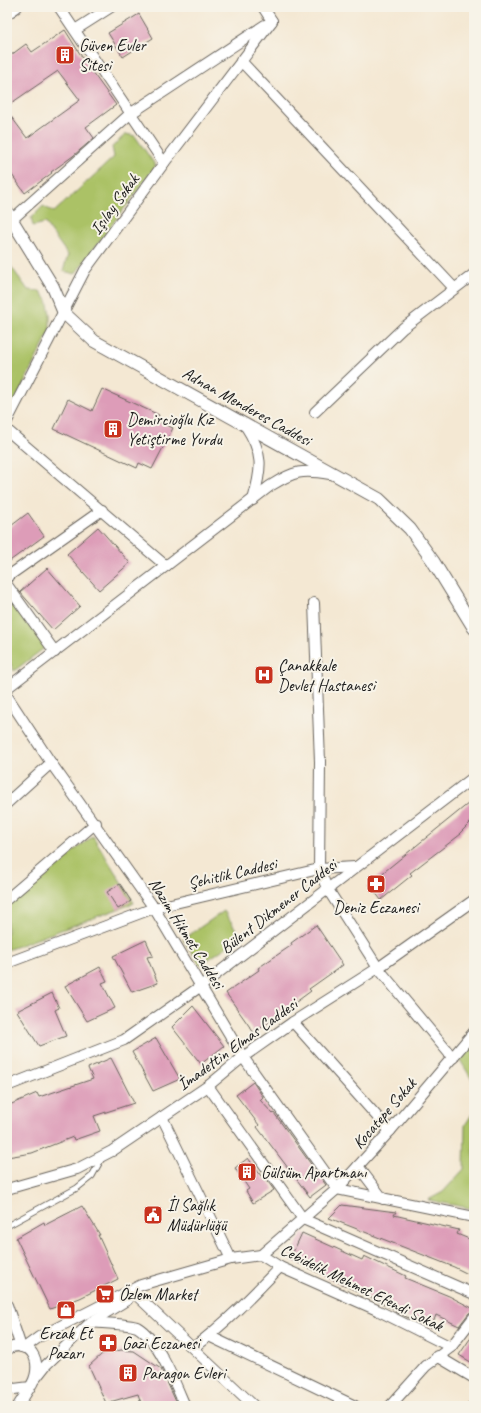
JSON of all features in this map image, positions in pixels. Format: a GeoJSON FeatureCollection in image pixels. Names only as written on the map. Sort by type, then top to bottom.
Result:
{"type":"FeatureCollection","features":[{"type":"Feature","properties":{"kind":"street"},"geometry":{"type":"LineString","coordinates":[[7,14],[17,7]]}},
{"type":"Feature","properties":{"kind":"street"},"geometry":{"type":"LineString","coordinates":[[59,7],[130,114],[164,162]]}},
{"type":"Feature","properties":{"kind":"street"},"geometry":{"type":"LineString","coordinates":[[75,30],[111,7]]}},
{"type":"Feature","properties":{"kind":"street"},"geometry":{"type":"LineString","coordinates":[[9,219],[130,114],[272,21],[263,7]]}},
{"type":"Feature","properties":{"kind":"street","name":"Işılay Sokak"},"geometry":{"type":"LineString","coordinates":[[7,421],[85,270],[164,162],[272,21]]}},
{"type":"Feature","properties":{"kind":"street"},"geometry":{"type":"LineString","coordinates":[[241,61],[454,288]]}},
{"type":"Feature","properties":{"kind":"street","name":"Adnan Menderes Caddesi"},"geometry":{"type":"LineString","coordinates":[[9,219],[53,287],[64,313],[94,341],[337,474],[379,499],[410,529],[433,561],[474,628]]}},
{"type":"Feature","properties":{"kind":"street"},"geometry":{"type":"LineString","coordinates":[[315,412],[403,328],[474,274]]}},
{"type":"Feature","properties":{"kind":"street"},"geometry":{"type":"LineString","coordinates":[[243,423],[256,442],[260,460],[260,476],[254,500]]}},
{"type":"Feature","properties":{"kind":"street"},"geometry":{"type":"LineString","coordinates":[[7,430],[166,566]]}},
{"type":"Feature","properties":{"kind":"street"},"geometry":{"type":"LineString","coordinates":[[7,688],[254,500],[270,486],[289,474],[309,470],[337,474]]}},
{"type":"Feature","properties":{"kind":"street"},"geometry":{"type":"LineString","coordinates":[[7,577],[102,510]]}},
{"type":"Feature","properties":{"kind":"street"},"geometry":{"type":"LineString","coordinates":[[7,585],[55,652]]}},
{"type":"Feature","properties":{"kind":"street"},"geometry":{"type":"LineString","coordinates":[[314,603],[320,762],[319,869],[327,888],[378,968],[453,1058]]}},
{"type":"Feature","properties":{"kind":"street","name":"Nazım Hikmet Caddesi"},"geometry":{"type":"LineString","coordinates":[[7,696],[51,763],[96,823],[154,908],[243,1057],[337,1189]]}},
{"type":"Feature","properties":{"kind":"street"},"geometry":{"type":"LineString","coordinates":[[7,803],[51,763]]}},
{"type":"Feature","properties":{"kind":"street","name":"Bülent Dikmener Caddesi"},"geometry":{"type":"LineString","coordinates":[[7,1086],[124,1040],[201,986],[327,888],[474,777]]}},
{"type":"Feature","properties":{"kind":"street"},"geometry":{"type":"LineString","coordinates":[[7,898],[96,823]]}},
{"type":"Feature","properties":{"kind":"street","name":"Şehitlik Caddesi"},"geometry":{"type":"LineString","coordinates":[[7,963],[154,908],[319,869],[355,867]]}},
{"type":"Feature","properties":{"kind":"street","name":"İmadettin Elmas Caddesi"},"geometry":{"type":"LineString","coordinates":[[7,1189],[77,1168],[103,1155],[208,1086],[243,1057],[293,1022],[378,968],[474,900]]}},
{"type":"Feature","properties":{"kind":"street"},"geometry":{"type":"LineString","coordinates":[[293,1022],[390,1131]]}},
{"type":"Feature","properties":{"kind":"street","name":"Kocatepe Sokak"},"geometry":{"type":"LineString","coordinates":[[261,1255],[337,1189],[390,1131],[474,1032]]}},
{"type":"Feature","properties":{"kind":"street"},"geometry":{"type":"LineString","coordinates":[[208,1086],[303,1219],[474,1294]]}},
{"type":"Feature","properties":{"kind":"street"},"geometry":{"type":"LineString","coordinates":[[162,1117],[230,1259]]}},
{"type":"Feature","properties":{"kind":"street"},"geometry":{"type":"LineString","coordinates":[[358,1166],[383,1199]]}},
{"type":"Feature","properties":{"kind":"street"},"geometry":{"type":"LineString","coordinates":[[337,1189],[474,1217]]}},
{"type":"Feature","properties":{"kind":"street"},"geometry":{"type":"LineString","coordinates":[[18,1406],[46,1365],[91,1322],[134,1293],[141,1285],[230,1259],[261,1255]]}},
{"type":"Feature","properties":{"kind":"street","name":"Cebidelik Mehmet Efendi Sokak"},"geometry":{"type":"LineString","coordinates":[[261,1255],[280,1267],[377,1310],[450,1347]]}},
{"type":"Feature","properties":{"kind":"street"},"geometry":{"type":"LineString","coordinates":[[194,1347],[209,1336],[247,1301],[280,1267]]}},
{"type":"Feature","properties":{"kind":"street"},"geometry":{"type":"LineString","coordinates":[[134,1293],[194,1347],[254,1406]]}},
{"type":"Feature","properties":{"kind":"street"},"geometry":{"type":"LineString","coordinates":[[7,1349],[22,1347],[39,1337],[134,1293]]}},
{"type":"Feature","properties":{"kind":"street"},"geometry":{"type":"LineString","coordinates":[[7,1305],[22,1347],[29,1351],[38,1367],[33,1383]]}},
{"type":"Feature","properties":{"kind":"street"},"geometry":{"type":"LineString","coordinates":[[390,1406],[437,1356],[450,1347],[474,1317]]}},
{"type":"Feature","properties":{"kind":"street"},"geometry":{"type":"LineString","coordinates":[[91,1322],[137,1327],[152,1342],[162,1356],[185,1406]]}},
{"type":"Feature","properties":{"kind":"street"},"geometry":{"type":"LineString","coordinates":[[209,1336],[354,1406]]}},
{"type":"Feature","properties":{"kind":"street"},"geometry":{"type":"LineString","coordinates":[[437,1356],[474,1378]]}},
{"type":"Feature","properties":{"kind":"street"},"geometry":{"type":"LineString","coordinates":[[7,1386],[14,1389],[33,1383]]}},
{"type":"Feature","properties":{"kind":"lane"},"geometry":{"type":"LineString","coordinates":[[7,1226],[77,1188],[92,1176],[103,1155]]}},
{"type":"Feature","properties":{"kind":"green space"},"geometry":{"type":"Polygon","coordinates":[[[126,134],[135,136],[156,166],[75,274],[63,271],[68,255],[45,223],[33,226],[31,218],[43,206],[54,212],[114,157],[112,147],[126,134]]]}},
{"type":"Feature","properties":{"kind":"green space"},"geometry":{"type":"Polygon","coordinates":[[[7,261],[28,290],[40,291],[47,300],[50,314],[50,331],[15,401],[7,399],[7,261]]]}},
{"type":"Feature","properties":{"kind":"green space"},"geometry":{"type":"Polygon","coordinates":[[[7,596],[47,646],[14,671],[7,657],[7,596]]]}},
{"type":"Feature","properties":{"kind":"green space"},"geometry":{"type":"Polygon","coordinates":[[[93,836],[134,903],[7,950],[7,903],[93,836]]]}},
{"type":"Feature","properties":{"kind":"green space"},"geometry":{"type":"Polygon","coordinates":[[[224,911],[241,937],[200,965],[183,939],[224,911]]]}},
{"type":"Feature","properties":{"kind":"green space"},"geometry":{"type":"Polygon","coordinates":[[[474,1043],[474,1083],[460,1060],[474,1043]]]}},
{"type":"Feature","properties":{"kind":"green space"},"geometry":{"type":"Polygon","coordinates":[[[474,1111],[474,1209],[428,1200],[443,1192],[464,1169],[465,1125],[474,1111]]]}},
{"type":"Feature","properties":{"kind":"building"},"geometry":{"type":"Polygon","coordinates":[[[139,14],[153,38],[123,57],[108,33],[139,14]]]}},
{"type":"Feature","properties":{"kind":"building"},"geometry":{"type":"Polygon","coordinates":[[[65,30],[87,65],[116,105],[86,127],[94,138],[25,193],[7,168],[7,111],[27,138],[80,100],[58,71],[7,106],[7,58],[26,44],[32,52],[65,30]]]}},
{"type":"Feature","properties":{"kind":"building","name":"Demircioğlu Kız Yetiştirme Yurdu"},"geometry":{"type":"Polygon","coordinates":[[[102,389],[159,415],[156,421],[173,428],[152,469],[139,463],[137,468],[54,429],[68,399],[92,411],[102,389]]]}},
{"type":"Feature","properties":{"kind":"building"},"geometry":{"type":"Polygon","coordinates":[[[28,513],[44,536],[7,563],[7,529],[28,513]]]}},
{"type":"Feature","properties":{"kind":"building"},"geometry":{"type":"Polygon","coordinates":[[[98,527],[130,563],[99,590],[67,554],[98,527]]]}},
{"type":"Feature","properties":{"kind":"building"},"geometry":{"type":"Polygon","coordinates":[[[47,568],[80,606],[53,630],[20,592],[47,568]]]}},
{"type":"Feature","properties":{"kind":"building"},"geometry":{"type":"Polygon","coordinates":[[[474,799],[474,819],[460,833],[461,834],[410,873],[412,875],[381,900],[369,884],[474,799]]]}},
{"type":"Feature","properties":{"kind":"building"},"geometry":{"type":"Polygon","coordinates":[[[120,884],[131,901],[118,909],[107,892],[120,884]]]}},
{"type":"Feature","properties":{"kind":"building"},"geometry":{"type":"Polygon","coordinates":[[[316,925],[343,965],[309,989],[311,991],[254,1033],[226,993],[259,970],[258,968],[292,945],[291,943],[316,925]]]}},
{"type":"Feature","properties":{"kind":"building"},"geometry":{"type":"Polygon","coordinates":[[[146,940],[153,956],[147,957],[158,983],[132,992],[113,956],[146,940]]]}},
{"type":"Feature","properties":{"kind":"building"},"geometry":{"type":"Polygon","coordinates":[[[100,967],[107,981],[102,983],[115,1008],[87,1021],[65,986],[100,967]]]}},
{"type":"Feature","properties":{"kind":"building"},"geometry":{"type":"Polygon","coordinates":[[[52,993],[59,1008],[55,1010],[66,1036],[39,1046],[17,1011],[52,993]]]}},
{"type":"Feature","properties":{"kind":"building"},"geometry":{"type":"Polygon","coordinates":[[[193,1006],[224,1046],[201,1064],[172,1027],[193,1006]]]}},
{"type":"Feature","properties":{"kind":"building"},"geometry":{"type":"Polygon","coordinates":[[[156,1038],[180,1079],[153,1091],[132,1052],[156,1038]]]}},
{"type":"Feature","properties":{"kind":"building"},"geometry":{"type":"Polygon","coordinates":[[[111,1058],[134,1103],[94,1116],[100,1131],[74,1140],[73,1137],[32,1153],[7,1157],[7,1106],[37,1093],[39,1097],[93,1079],[88,1068],[111,1058]]]}},
{"type":"Feature","properties":{"kind":"building"},"geometry":{"type":"Polygon","coordinates":[[[253,1082],[263,1097],[260,1100],[273,1114],[274,1113],[326,1185],[310,1197],[257,1127],[259,1125],[236,1095],[253,1082]]]}},
{"type":"Feature","properties":{"kind":"building"},"geometry":{"type":"Polygon","coordinates":[[[248,1158],[264,1180],[266,1179],[274,1190],[253,1203],[246,1191],[249,1189],[235,1168],[248,1158]]]}},
{"type":"Feature","properties":{"kind":"building"},"geometry":{"type":"Polygon","coordinates":[[[342,1205],[396,1212],[394,1215],[459,1230],[457,1234],[474,1241],[474,1266],[470,1275],[454,1267],[329,1218],[342,1205]]]}},
{"type":"Feature","properties":{"kind":"building"},"geometry":{"type":"Polygon","coordinates":[[[82,1206],[100,1235],[98,1235],[118,1279],[80,1298],[50,1309],[16,1238],[44,1222],[45,1225],[82,1206]]]}},
{"type":"Feature","properties":{"kind":"building"},"geometry":{"type":"Polygon","coordinates":[[[302,1233],[362,1260],[364,1256],[406,1276],[405,1278],[449,1296],[474,1309],[474,1311],[469,1313],[459,1326],[436,1315],[431,1328],[395,1312],[396,1310],[290,1259],[302,1233]]]}},
{"type":"Feature","properties":{"kind":"building"},"geometry":{"type":"Polygon","coordinates":[[[474,1333],[474,1364],[459,1355],[474,1333]]]}},
{"type":"Feature","properties":{"kind":"building","name":"Paragon Evleri"},"geometry":{"type":"Polygon","coordinates":[[[121,1350],[134,1351],[161,1369],[178,1406],[142,1406],[138,1394],[106,1403],[89,1366],[102,1354],[121,1350]]]}},
{"type":"Feature","properties":{"kind":"place","name":"Güven Evler Sitesi"},"geometry":{"type":"Point","coordinates":[65,55]}},
{"type":"Feature","properties":{"kind":"place","name":"Demircioğlu Kız Yetiştirme Yurdu"},"geometry":{"type":"Point","coordinates":[113,429]}},
{"type":"Feature","properties":{"kind":"place","name":"Çanakkale Devlet Hastanesi"},"geometry":{"type":"Point","coordinates":[264,675]}},
{"type":"Feature","properties":{"kind":"place","name":"Deniz Eczanesi"},"geometry":{"type":"Point","coordinates":[376,884]}},
{"type":"Feature","properties":{"kind":"place","name":"Gülsüm Apartmanı"},"geometry":{"type":"Point","coordinates":[247,1172]}},
{"type":"Feature","properties":{"kind":"place","name":"İl Sağlık Müdürlüğü"},"geometry":{"type":"Point","coordinates":[153,1215]}},
{"type":"Feature","properties":{"kind":"place","name":"Özlem Market"},"geometry":{"type":"Point","coordinates":[105,1294]}},
{"type":"Feature","properties":{"kind":"place","name":"Erzak Et Pazarı"},"geometry":{"type":"Point","coordinates":[66,1310]}},
{"type":"Feature","properties":{"kind":"place","name":"Gazi Eczanesi"},"geometry":{"type":"Point","coordinates":[108,1343]}},
{"type":"Feature","properties":{"kind":"place","name":"Paragon Evleri"},"geometry":{"type":"Point","coordinates":[128,1373]}}]}
